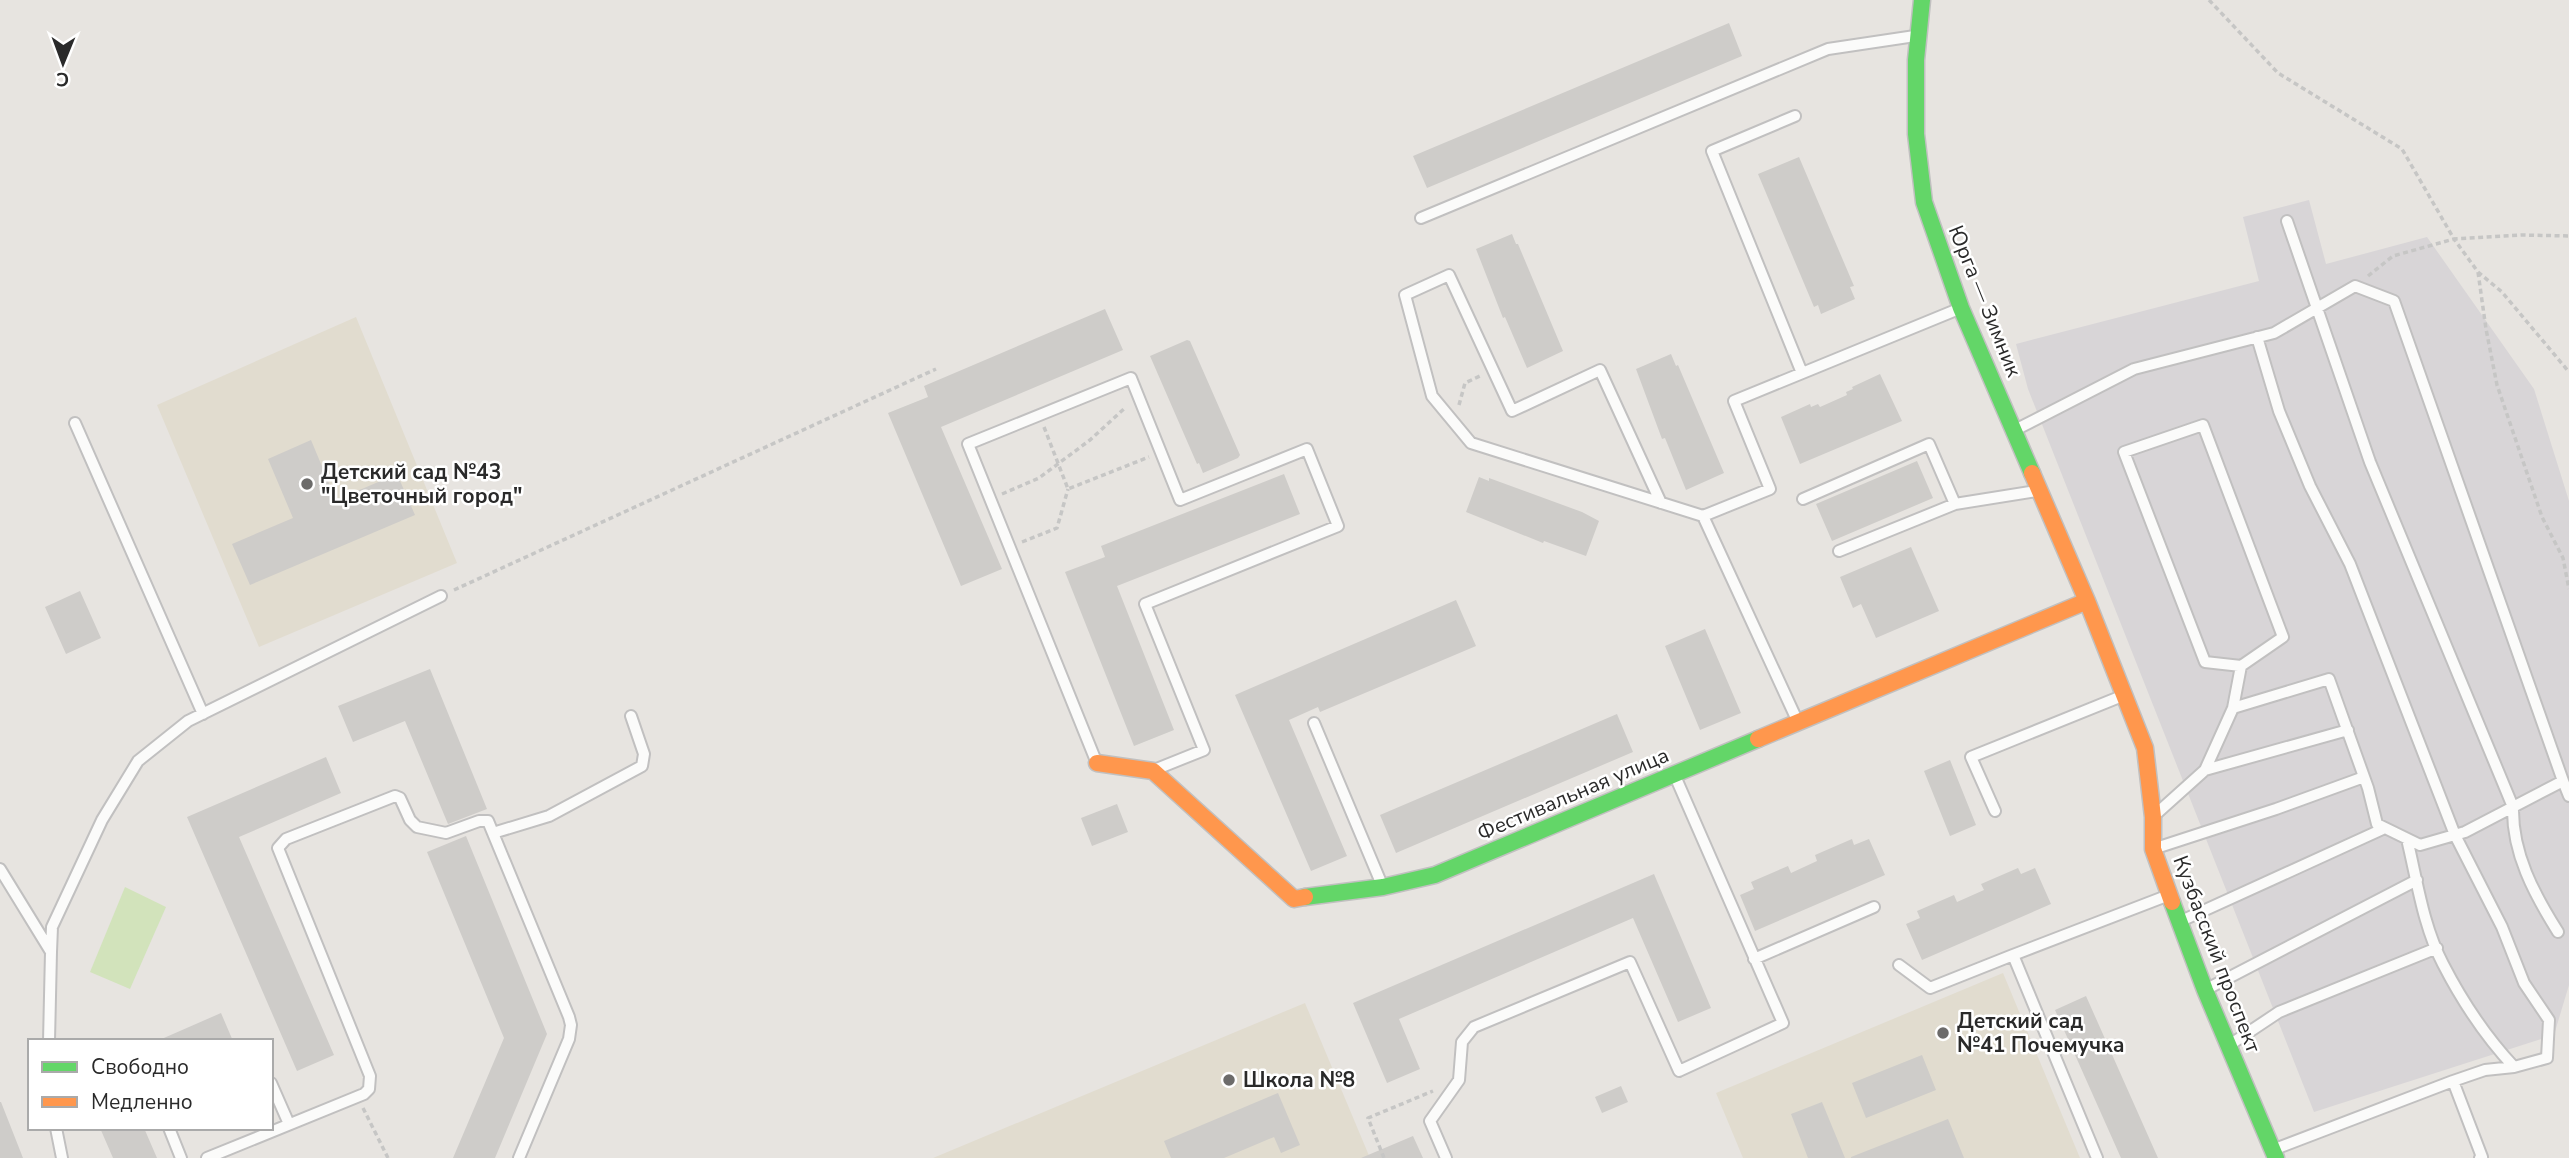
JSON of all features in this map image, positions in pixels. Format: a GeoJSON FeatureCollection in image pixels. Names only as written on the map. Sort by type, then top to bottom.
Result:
{"type":"FeatureCollection","features":[{"type":"Feature","properties":{"kind":"street","name":"Юрга — Зимник"},"geometry":{"type":"LineString","coordinates":[[1922,0],[1918,36],[1916,134],[1924,202],[1961,308],[2087,601]]}},
{"type":"Feature","properties":{"kind":"street","name":"Фестивальная улица"},"geometry":{"type":"LineString","coordinates":[[1153,771],[1294,899],[1383,887],[1435,875],[2087,601]]}},
{"type":"Feature","properties":{"kind":"street","name":"Кузбасский проспект"},"geometry":{"type":"LineString","coordinates":[[2087,601],[2146,748],[2153,817],[2153,849],[2205,990],[2274,1154]]}},
{"type":"Feature","properties":{"kind":"street"},"geometry":{"type":"LineString","coordinates":[[1097,763],[1153,771]]}},
{"type":"Feature","properties":{"kind":"lane"},"geometry":{"type":"LineString","coordinates":[[1420,218],[1828,50],[1918,36]]}},
{"type":"Feature","properties":{"kind":"lane"},"geometry":{"type":"LineString","coordinates":[[1795,117],[1712,150],[1802,373]]}},
{"type":"Feature","properties":{"kind":"lane"},"geometry":{"type":"LineString","coordinates":[[2287,221],[2315,309],[2370,462],[2513,807],[2512,833],[2536,897],[2558,932]]}},
{"type":"Feature","properties":{"kind":"lane"},"geometry":{"type":"LineString","coordinates":[[1661,503],[1600,370],[1512,411],[1449,275],[1405,295],[1432,396],[1471,443],[1661,503],[1703,516],[1770,489],[1734,401],[1961,308]]}},
{"type":"Feature","properties":{"kind":"lane"},"geometry":{"type":"LineString","coordinates":[[2015,430],[2134,369],[2274,333],[2356,286],[2393,301],[2569,796]]}},
{"type":"Feature","properties":{"kind":"lane"},"geometry":{"type":"LineString","coordinates":[[2257,337],[2279,411],[2310,486],[2350,564],[2455,835],[2502,927],[2524,983],[2549,1020],[2547,1058],[2514,1067],[2485,1070],[2453,1081],[2274,1154]]}},
{"type":"Feature","properties":{"kind":"lane"},"geometry":{"type":"LineString","coordinates":[[1097,763],[968,444],[1131,378],[1180,500],[1307,449],[1339,526],[1144,604],[1204,750],[1153,771]]}},
{"type":"Feature","properties":{"kind":"lane"},"geometry":{"type":"LineString","coordinates":[[75,423],[202,714]]}},
{"type":"Feature","properties":{"kind":"lane"},"geometry":{"type":"LineString","coordinates":[[2153,817],[2205,770],[2233,708],[2241,666],[2283,637],[2203,425],[2124,452],[2205,663],[2241,666]]}},
{"type":"Feature","properties":{"kind":"lane"},"geometry":{"type":"LineString","coordinates":[[1803,499],[1929,444],[1955,504]]}},
{"type":"Feature","properties":{"kind":"lane"},"geometry":{"type":"LineString","coordinates":[[1839,551],[1955,504],[2039,491]]}},
{"type":"Feature","properties":{"kind":"lane"},"geometry":{"type":"LineString","coordinates":[[1703,516],[1798,723]]}},
{"type":"Feature","properties":{"kind":"lane"},"geometry":{"type":"LineString","coordinates":[[49,1039],[52,928],[102,820],[138,761],[188,721],[442,596]]}},
{"type":"Feature","properties":{"kind":"lane"},"geometry":{"type":"LineString","coordinates":[[2233,708],[2329,679],[2364,777],[2377,824],[2420,845],[2455,835],[2563,781]]}},
{"type":"Feature","properties":{"kind":"lane"},"geometry":{"type":"LineString","coordinates":[[1995,811],[1971,757],[2124,695]]}},
{"type":"Feature","properties":{"kind":"lane"},"geometry":{"type":"LineString","coordinates":[[493,833],[549,816],[642,766],[644,754],[631,716]]}},
{"type":"Feature","properties":{"kind":"lane"},"geometry":{"type":"LineString","coordinates":[[1314,723],[1383,887]]}},
{"type":"Feature","properties":{"kind":"lane"},"geometry":{"type":"LineString","coordinates":[[2205,770],[2348,730]]}},
{"type":"Feature","properties":{"kind":"lane"},"geometry":{"type":"LineString","coordinates":[[1446,1158],[1430,1121],[1459,1080],[1462,1042],[1474,1027],[1630,962],[1679,1071],[1783,1023],[1674,775]]}},
{"type":"Feature","properties":{"kind":"lane"},"geometry":{"type":"LineString","coordinates":[[2153,849],[2364,777]]}},
{"type":"Feature","properties":{"kind":"lane"},"geometry":{"type":"LineString","coordinates":[[207,1158],[357,1097],[369,1089],[370,1076],[278,848],[281,842],[395,796],[400,798],[410,820],[417,827],[446,833],[488,821],[571,1025],[569,1039],[519,1158]]}},
{"type":"Feature","properties":{"kind":"lane"},"geometry":{"type":"LineString","coordinates":[[2179,922],[2385,828]]}},
{"type":"Feature","properties":{"kind":"lane"},"geometry":{"type":"LineString","coordinates":[[2407,839],[2425,915],[2442,963],[2492,1043],[2514,1067]]}},
{"type":"Feature","properties":{"kind":"lane"},"geometry":{"type":"LineString","coordinates":[[0,869],[51,953]]}},
{"type":"Feature","properties":{"kind":"lane"},"geometry":{"type":"LineString","coordinates":[[2205,990],[2417,880]]}},
{"type":"Feature","properties":{"kind":"lane"},"geometry":{"type":"LineString","coordinates":[[1899,965],[1930,988],[2169,895]]}},
{"type":"Feature","properties":{"kind":"lane"},"geometry":{"type":"LineString","coordinates":[[1754,959],[1874,907]]}},
{"type":"Feature","properties":{"kind":"lane"},"geometry":{"type":"LineString","coordinates":[[2230,1045],[2279,1012],[2437,948]]}},
{"type":"Feature","properties":{"kind":"lane"},"geometry":{"type":"LineString","coordinates":[[2013,955],[2097,1158]]}},
{"type":"Feature","properties":{"kind":"lane"},"geometry":{"type":"LineString","coordinates":[[2453,1081],[2482,1157],[2480,1158]]}},
{"type":"Feature","properties":{"kind":"lane"},"geometry":{"type":"LineString","coordinates":[[273,1088],[289,1124]]}},
{"type":"Feature","properties":{"kind":"lane"},"geometry":{"type":"LineString","coordinates":[[55,1130],[62,1158]]}},
{"type":"Feature","properties":{"kind":"lane"},"geometry":{"type":"LineString","coordinates":[[170,1130],[181,1158]]}},
{"type":"Feature","properties":{"kind":"path"},"geometry":{"type":"LineString","coordinates":[[2209,0],[2278,73],[2402,149],[2454,239],[2479,272],[2502,292],[2569,372]]}},
{"type":"Feature","properties":{"kind":"path"},"geometry":{"type":"LineString","coordinates":[[2356,286],[2392,256],[2454,239],[2522,235],[2569,236]]}},
{"type":"Feature","properties":{"kind":"path"},"geometry":{"type":"LineString","coordinates":[[2479,272],[2486,329],[2497,384],[2542,517],[2563,558],[2569,589]]}},
{"type":"Feature","properties":{"kind":"path"},"geometry":{"type":"LineString","coordinates":[[442,596],[936,369]]}},
{"type":"Feature","properties":{"kind":"path"},"geometry":{"type":"LineString","coordinates":[[1454,423],[1465,383],[1493,370]]}},
{"type":"Feature","properties":{"kind":"path"},"geometry":{"type":"LineString","coordinates":[[990,499],[1039,478],[1090,440],[1138,396]]}},
{"type":"Feature","properties":{"kind":"path"},"geometry":{"type":"LineString","coordinates":[[1010,547],[1057,528],[1068,489],[1039,415]]}},
{"type":"Feature","properties":{"kind":"path"},"geometry":{"type":"LineString","coordinates":[[1068,489],[1161,452]]}},
{"type":"Feature","properties":{"kind":"path"},"geometry":{"type":"LineString","coordinates":[[1384,1158],[1368,1118],[1459,1080]]}},
{"type":"Feature","properties":{"kind":"path"},"geometry":{"type":"LineString","coordinates":[[357,1097],[388,1158]]}},
{"type":"Feature","properties":{"kind":"shaded area"},"geometry":{"type":"Polygon","coordinates":[[[2309,200],[2326,264],[2427,237],[2534,389],[2569,501],[2569,985],[2554,1035],[2314,1112],[2028,389],[2016,344],[2259,281],[2243,217],[2309,200]]]}},
{"type":"Feature","properties":{"kind":"shaded area","name":"Детский сад №43 \"Цветочный город\""},"geometry":{"type":"Polygon","coordinates":[[[356,317],[457,563],[259,647],[157,405],[356,317]]]}},
{"type":"Feature","properties":{"kind":"shaded area","name":"Детский сад №41 Почемучка"},"geometry":{"type":"Polygon","coordinates":[[[2003,973],[2080,1158],[1743,1158],[1716,1093],[2003,973]]]}},
{"type":"Feature","properties":{"kind":"shaded area","name":"Школа №8"},"geometry":{"type":"Polygon","coordinates":[[[1305,1003],[1370,1158],[933,1158],[1305,1003]]]}},
{"type":"Feature","properties":{"kind":"green space"},"geometry":{"type":"Polygon","coordinates":[[[125,887],[166,907],[130,989],[90,972],[125,887]]]}},
{"type":"Feature","properties":{"kind":"building"},"geometry":{"type":"Polygon","coordinates":[[[1729,23],[1742,56],[1427,188],[1413,156],[1729,23]]]}},
{"type":"Feature","properties":{"kind":"building"},"geometry":{"type":"Polygon","coordinates":[[[1799,157],[1854,286],[1850,287],[1855,299],[1821,314],[1818,305],[1814,307],[1758,174],[1799,157]]]}},
{"type":"Feature","properties":{"kind":"building"},"geometry":{"type":"Polygon","coordinates":[[[1512,234],[1563,351],[1527,368],[1505,317],[1503,318],[1476,249],[1512,234]]]}},
{"type":"Feature","properties":{"kind":"building"},"geometry":{"type":"Polygon","coordinates":[[[1105,309],[1123,350],[941,427],[1002,569],[961,586],[888,413],[928,397],[924,386],[1105,309]]]}},
{"type":"Feature","properties":{"kind":"building"},"geometry":{"type":"Polygon","coordinates":[[[1190,341],[1240,455],[1203,473],[1150,356],[1190,341]]]}},
{"type":"Feature","properties":{"kind":"building"},"geometry":{"type":"Polygon","coordinates":[[[1671,354],[1724,473],[1686,490],[1665,438],[1662,439],[1636,369],[1671,354]]]}},
{"type":"Feature","properties":{"kind":"building"},"geometry":{"type":"Polygon","coordinates":[[[1880,374],[1902,421],[1800,464],[1781,417],[1810,404],[1811,407],[1818,404],[1820,407],[1847,395],[1846,392],[1853,389],[1852,387],[1880,374]]]}},
{"type":"Feature","properties":{"kind":"building"},"geometry":{"type":"Polygon","coordinates":[[[311,440],[336,500],[397,474],[415,515],[250,585],[232,544],[293,518],[268,459],[311,440]]]}},
{"type":"Feature","properties":{"kind":"building"},"geometry":{"type":"Polygon","coordinates":[[[1917,461],[1933,498],[1832,541],[1816,504],[1917,461]]]}},
{"type":"Feature","properties":{"kind":"building"},"geometry":{"type":"Polygon","coordinates":[[[1284,474],[1300,514],[1117,586],[1174,730],[1134,746],[1065,572],[1105,557],[1101,546],[1284,474]]]}},
{"type":"Feature","properties":{"kind":"building"},"geometry":{"type":"Polygon","coordinates":[[[1479,477],[1489,481],[1489,478],[1582,512],[1599,521],[1586,556],[1544,541],[1543,543],[1466,512],[1479,477]]]}},
{"type":"Feature","properties":{"kind":"building"},"geometry":{"type":"Polygon","coordinates":[[[1911,547],[1939,611],[1876,638],[1861,604],[1853,608],[1840,577],[1911,547]]]}},
{"type":"Feature","properties":{"kind":"building"},"geometry":{"type":"Polygon","coordinates":[[[80,591],[101,638],[66,654],[45,607],[80,591]]]}},
{"type":"Feature","properties":{"kind":"building"},"geometry":{"type":"Polygon","coordinates":[[[1456,600],[1476,646],[1320,712],[1318,707],[1289,720],[1347,856],[1311,871],[1235,695],[1456,600]]]}},
{"type":"Feature","properties":{"kind":"building"},"geometry":{"type":"Polygon","coordinates":[[[1705,629],[1741,713],[1700,730],[1665,646],[1705,629]]]}},
{"type":"Feature","properties":{"kind":"building"},"geometry":{"type":"Polygon","coordinates":[[[430,669],[487,809],[448,824],[405,721],[353,742],[338,706],[430,669]]]}},
{"type":"Feature","properties":{"kind":"building"},"geometry":{"type":"Polygon","coordinates":[[[1617,714],[1633,752],[1396,853],[1380,815],[1617,714]]]}},
{"type":"Feature","properties":{"kind":"building"},"geometry":{"type":"Polygon","coordinates":[[[326,757],[341,793],[239,837],[334,1055],[297,1071],[187,817],[326,757]]]}},
{"type":"Feature","properties":{"kind":"building"},"geometry":{"type":"Polygon","coordinates":[[[1950,760],[1976,825],[1950,836],[1924,771],[1950,760]]]}},
{"type":"Feature","properties":{"kind":"building"},"geometry":{"type":"Polygon","coordinates":[[[1117,804],[1128,832],[1092,846],[1081,818],[1117,804]]]}},
{"type":"Feature","properties":{"kind":"building"},"geometry":{"type":"Polygon","coordinates":[[[466,836],[547,1034],[495,1158],[453,1158],[504,1038],[427,852],[466,836]]]}},
{"type":"Feature","properties":{"kind":"building"},"geometry":{"type":"Polygon","coordinates":[[[1852,839],[1854,845],[1869,839],[1885,875],[1755,931],[1740,895],[1754,889],[1751,882],[1788,866],[1791,873],[1817,861],[1815,855],[1852,839]]]}},
{"type":"Feature","properties":{"kind":"building"},"geometry":{"type":"Polygon","coordinates":[[[2018,868],[2021,874],[2035,868],[2051,904],[1922,960],[1906,924],[1920,918],[1917,911],[1954,895],[1957,902],[1984,890],[1981,884],[2018,868]]]}},
{"type":"Feature","properties":{"kind":"building"},"geometry":{"type":"Polygon","coordinates":[[[1654,874],[1711,1008],[1678,1022],[1633,918],[1399,1019],[1420,1069],[1387,1083],[1353,1003],[1654,874]]]}},
{"type":"Feature","properties":{"kind":"building"},"geometry":{"type":"Polygon","coordinates":[[[2086,996],[2158,1158],[2121,1158],[2055,1010],[2086,996]]]}},
{"type":"Feature","properties":{"kind":"building"},"geometry":{"type":"Polygon","coordinates":[[[221,1013],[232,1039],[162,1039],[221,1013]]]}},
{"type":"Feature","properties":{"kind":"building"},"geometry":{"type":"Polygon","coordinates":[[[1922,1055],[1936,1090],[1866,1118],[1852,1083],[1922,1055]]]}},
{"type":"Feature","properties":{"kind":"building"},"geometry":{"type":"Polygon","coordinates":[[[1621,1086],[1628,1102],[1602,1113],[1595,1097],[1621,1086]]]}},
{"type":"Feature","properties":{"kind":"building"},"geometry":{"type":"Polygon","coordinates":[[[1278,1093],[1300,1145],[1281,1153],[1274,1137],[1224,1158],[1171,1158],[1164,1141],[1278,1093]]]}},
{"type":"Feature","properties":{"kind":"building"},"geometry":{"type":"Polygon","coordinates":[[[1,1102],[23,1158],[0,1158],[1,1102]]]}},
{"type":"Feature","properties":{"kind":"building"},"geometry":{"type":"Polygon","coordinates":[[[1822,1102],[1845,1158],[1808,1158],[1791,1114],[1822,1102]]]}},
{"type":"Feature","properties":{"kind":"building"},"geometry":{"type":"Polygon","coordinates":[[[1948,1119],[1964,1158],[1851,1158],[1851,1157],[1948,1119]]]}},
{"type":"Feature","properties":{"kind":"building"},"geometry":{"type":"Polygon","coordinates":[[[101,1130],[145,1130],[157,1158],[113,1158],[101,1130]]]}},
{"type":"Feature","properties":{"kind":"building"},"geometry":{"type":"Polygon","coordinates":[[[1413,1136],[1423,1158],[1361,1158],[1413,1136]]]}},
{"type":"Feature","properties":{"kind":"traffic: fast"},"geometry":{"type":"LineString","coordinates":[[1922,0],[1916,60],[1916,134],[1924,202],[1961,308],[2032,473]]}},
{"type":"Feature","properties":{"kind":"traffic: fast"},"geometry":{"type":"LineString","coordinates":[[1305,897],[1383,887],[1435,875],[1758,739]]}},
{"type":"Feature","properties":{"kind":"traffic: fast"},"geometry":{"type":"LineString","coordinates":[[2172,902],[2205,990],[2276,1158]]}},
{"type":"Feature","properties":{"kind":"traffic: slow"},"geometry":{"type":"LineString","coordinates":[[2032,473],[2087,601],[2145,748],[2153,817],[2153,849],[2172,902]]}},
{"type":"Feature","properties":{"kind":"traffic: slow"},"geometry":{"type":"LineString","coordinates":[[1758,739],[2087,601]]}},
{"type":"Feature","properties":{"kind":"traffic: slow"},"geometry":{"type":"LineString","coordinates":[[1097,763],[1153,771],[1294,899],[1305,897]]}},
{"type":"Feature","properties":{"kind":"place","name":"Детский сад №43 \"Цветочный город\""},"geometry":{"type":"Point","coordinates":[307,484]}},
{"type":"Feature","properties":{"kind":"place","name":"Детский сад №41 Почемучка"},"geometry":{"type":"Point","coordinates":[1943,1033]}},
{"type":"Feature","properties":{"kind":"place","name":"Школа №8"},"geometry":{"type":"Point","coordinates":[1229,1080]}}]}
